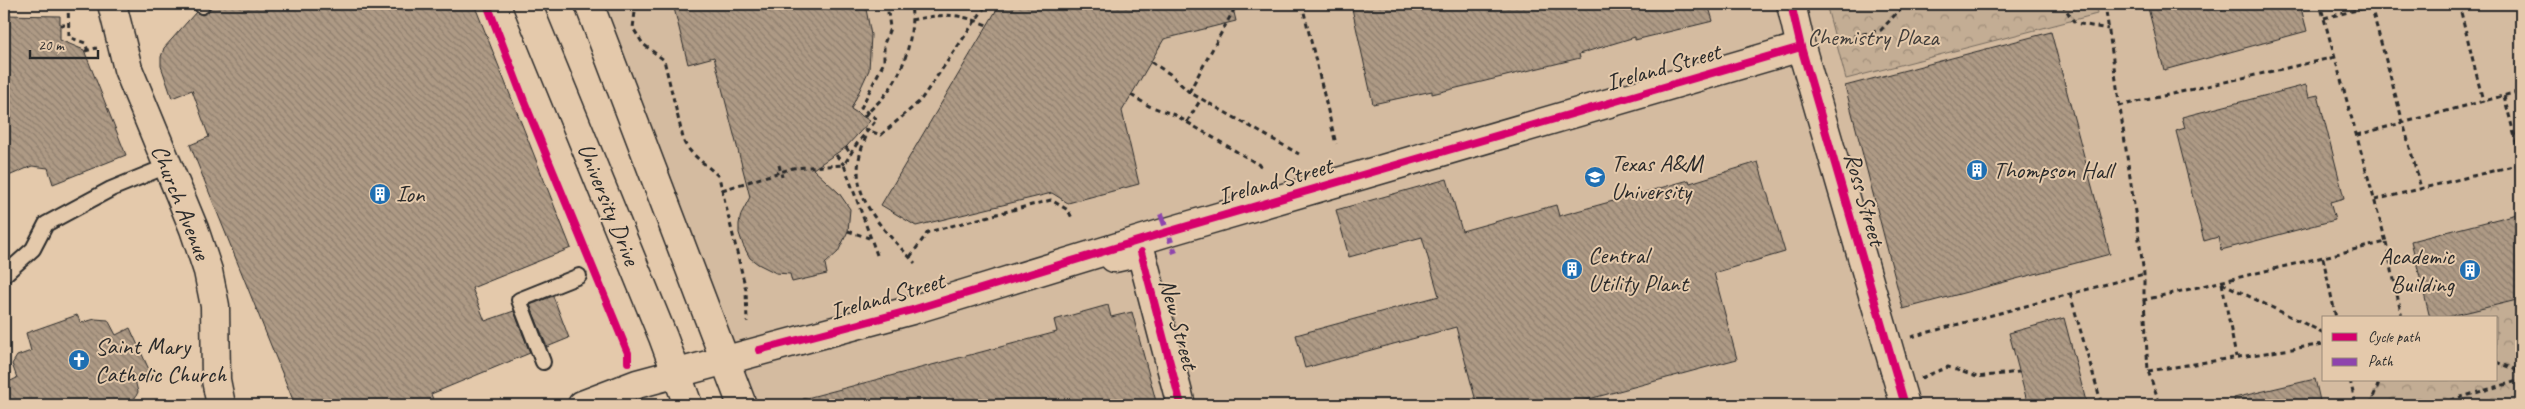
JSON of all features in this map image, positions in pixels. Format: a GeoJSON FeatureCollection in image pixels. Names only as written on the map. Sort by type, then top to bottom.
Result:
{"type":"FeatureCollection","features":[{"type":"Feature","properties":{"kind":"street","name":"Church Avenue"},"geometry":{"type":"LineString","coordinates":[[112,4],[128,69],[166,166],[194,229],[208,271],[215,306],[216,380],[220,405]]}},
{"type":"Feature","properties":{"kind":"street","name":"University Drive"},"geometry":{"type":"LineString","coordinates":[[527,4],[688,405]]}},
{"type":"Feature","properties":{"kind":"street"},"geometry":{"type":"LineString","coordinates":[[589,4],[742,405]]}},
{"type":"Feature","properties":{"kind":"street","name":"Ross Street"},"geometry":{"type":"LineString","coordinates":[[1791,4],[1814,45],[1902,396]]}},
{"type":"Feature","properties":{"kind":"street","name":"Ireland Street"},"geometry":{"type":"LineString","coordinates":[[582,405],[637,384],[912,310],[1060,264],[1814,45]]}},
{"type":"Feature","properties":{"kind":"street","name":"Ireland Street"},"geometry":{"type":"LineString","coordinates":[[1060,264],[1108,259],[1140,252]]}},
{"type":"Feature","properties":{"kind":"street","name":"New Street"},"geometry":{"type":"LineString","coordinates":[[1140,252],[1181,405]]}},
{"type":"Feature","properties":{"kind":"lane"},"geometry":{"type":"LineString","coordinates":[[4,275],[33,249],[46,224],[111,189],[166,166]]}},
{"type":"Feature","properties":{"kind":"lane"},"geometry":{"type":"LineString","coordinates":[[543,362],[519,300],[579,276]]}},
{"type":"Feature","properties":{"kind":"path"},"geometry":{"type":"LineString","coordinates":[[4,4],[28,4]]}},
{"type":"Feature","properties":{"kind":"path"},"geometry":{"type":"LineString","coordinates":[[68,4],[69,37],[85,43],[86,51],[95,48]]}},
{"type":"Feature","properties":{"kind":"path"},"geometry":{"type":"LineString","coordinates":[[635,4],[633,28],[643,44],[664,60],[684,142],[689,152],[709,166],[719,177],[746,290],[747,322]]}},
{"type":"Feature","properties":{"kind":"path"},"geometry":{"type":"LineString","coordinates":[[844,165],[877,119],[861,108],[884,62],[884,44],[890,28],[886,4]]}},
{"type":"Feature","properties":{"kind":"path"},"geometry":{"type":"LineString","coordinates":[[864,117],[886,94],[907,52],[911,20],[910,4]]}},
{"type":"Feature","properties":{"kind":"path"},"geometry":{"type":"LineString","coordinates":[[864,129],[881,135],[920,101],[987,4]]}},
{"type":"Feature","properties":{"kind":"path"},"geometry":{"type":"LineString","coordinates":[[1189,92],[1237,4]]}},
{"type":"Feature","properties":{"kind":"path"},"geometry":{"type":"LineString","coordinates":[[1302,4],[1336,144]]}},
{"type":"Feature","properties":{"kind":"path"},"geometry":{"type":"LineString","coordinates":[[1814,45],[1881,30],[1905,4]]}},
{"type":"Feature","properties":{"kind":"path"},"geometry":{"type":"LineString","coordinates":[[2062,4],[2075,23],[2108,29]]}},
{"type":"Feature","properties":{"kind":"path"},"geometry":{"type":"LineString","coordinates":[[2105,4],[2118,106],[2144,274],[2148,371],[2159,405]]}},
{"type":"Feature","properties":{"kind":"path"},"geometry":{"type":"LineString","coordinates":[[2320,4],[2386,242],[2402,316]]}},
{"type":"Feature","properties":{"kind":"path"},"geometry":{"type":"LineString","coordinates":[[2324,18],[2382,4]]}},
{"type":"Feature","properties":{"kind":"path"},"geometry":{"type":"LineString","coordinates":[[2459,4],[2483,101]]}},
{"type":"Feature","properties":{"kind":"path"},"geometry":{"type":"LineString","coordinates":[[2371,6],[2421,188]]}},
{"type":"Feature","properties":{"kind":"path"},"geometry":{"type":"LineString","coordinates":[[911,20],[937,16],[964,16],[987,25]]}},
{"type":"Feature","properties":{"kind":"path"},"geometry":{"type":"LineString","coordinates":[[60,25],[68,26]]}},
{"type":"Feature","properties":{"kind":"path"},"geometry":{"type":"LineString","coordinates":[[2118,106],[2335,57]]}},
{"type":"Feature","properties":{"kind":"path"},"geometry":{"type":"LineString","coordinates":[[1151,62],[1170,74],[1189,92],[1299,154]]}},
{"type":"Feature","properties":{"kind":"path"},"geometry":{"type":"LineString","coordinates":[[2357,135],[2521,91]]}},
{"type":"Feature","properties":{"kind":"path"},"geometry":{"type":"LineString","coordinates":[[1131,95],[1149,106],[1175,115],[1261,166]]}},
{"type":"Feature","properties":{"kind":"path"},"geometry":{"type":"LineString","coordinates":[[2504,96],[2521,160]]}},
{"type":"Feature","properties":{"kind":"path"},"geometry":{"type":"LineString","coordinates":[[1187,122],[1201,99]]}},
{"type":"Feature","properties":{"kind":"path"},"geometry":{"type":"LineString","coordinates":[[868,132],[859,157],[859,183],[863,196],[867,207],[915,263]]}},
{"type":"Feature","properties":{"kind":"path"},"geometry":{"type":"LineString","coordinates":[[846,148],[851,155]]}},
{"type":"Feature","properties":{"kind":"path"},"geometry":{"type":"LineString","coordinates":[[836,155],[844,165],[869,238],[877,254]]}},
{"type":"Feature","properties":{"kind":"path"},"geometry":{"type":"LineString","coordinates":[[2375,200],[2521,164]]}},
{"type":"Feature","properties":{"kind":"path"},"geometry":{"type":"LineString","coordinates":[[722,190],[793,168],[844,165]]}},
{"type":"Feature","properties":{"kind":"path"},"geometry":{"type":"LineString","coordinates":[[779,166],[782,177]]}},
{"type":"Feature","properties":{"kind":"path"},"geometry":{"type":"LineString","coordinates":[[910,257],[928,232],[1051,200],[1068,210],[1072,220]]}},
{"type":"Feature","properties":{"kind":"path"},"geometry":{"type":"LineString","coordinates":[[848,231],[869,238]]}},
{"type":"Feature","properties":{"kind":"path"},"geometry":{"type":"LineString","coordinates":[[2144,300],[2222,283],[2386,242]]}},
{"type":"Feature","properties":{"kind":"path"},"geometry":{"type":"LineString","coordinates":[[2324,258],[2336,316]]}},
{"type":"Feature","properties":{"kind":"path"},"geometry":{"type":"LineString","coordinates":[[1888,344],[2144,274]]}},
{"type":"Feature","properties":{"kind":"path"},"geometry":{"type":"LineString","coordinates":[[2222,283],[2322,332]]}},
{"type":"Feature","properties":{"kind":"path"},"geometry":{"type":"LineString","coordinates":[[2222,283],[2236,357]]}},
{"type":"Feature","properties":{"kind":"path"},"geometry":{"type":"LineString","coordinates":[[2070,294],[2102,405]]}},
{"type":"Feature","properties":{"kind":"path"},"geometry":{"type":"LineString","coordinates":[[2148,371],[2322,344]]}},
{"type":"Feature","properties":{"kind":"path"},"geometry":{"type":"LineString","coordinates":[[2498,363],[2521,372]]}},
{"type":"Feature","properties":{"kind":"path"},"geometry":{"type":"LineString","coordinates":[[1902,396],[1948,367],[1978,377],[2019,372]]}},
{"type":"Feature","properties":{"kind":"path"},"geometry":{"type":"LineString","coordinates":[[2432,405],[2521,380]]}},
{"type":"Feature","properties":{"kind":"path"},"geometry":{"type":"LineString","coordinates":[[2350,382],[2356,405]]}},
{"type":"Feature","properties":{"kind":"path"},"geometry":{"type":"LineString","coordinates":[[2370,405],[2379,382]]}},
{"type":"Feature","properties":{"kind":"shaded area","name":"Texas A&M University"},"geometry":{"type":"Polygon","coordinates":[[[603,4],[2521,4],[2521,405],[753,405],[603,4]]]}},
{"type":"Feature","properties":{"kind":"green space","name":"Chemistry Plaza"},"geometry":{"type":"Polygon","coordinates":[[[1826,4],[2096,4],[2097,14],[1846,79],[1826,4]]]}},
{"type":"Feature","properties":{"kind":"green space"},"geometry":{"type":"Polygon","coordinates":[[[2521,296],[2521,405],[2370,405],[2379,382],[2498,382],[2498,316],[2440,316],[2521,296]]]}},
{"type":"Feature","properties":{"kind":"building","name":"Ion"},"geometry":{"type":"Polygon","coordinates":[[[210,4],[474,4],[571,248],[472,288],[485,321],[514,311],[530,353],[431,394],[435,405],[295,405],[190,145],[209,137],[192,90],[172,98],[161,66],[164,48],[196,12],[202,15],[209,11],[210,4]]]}},
{"type":"Feature","properties":{"kind":"building"},"geometry":{"type":"Polygon","coordinates":[[[673,4],[865,4],[871,35],[869,70],[851,109],[870,121],[846,147],[813,169],[839,193],[850,209],[848,231],[838,252],[825,264],[827,274],[792,282],[790,274],[776,273],[750,258],[739,233],[739,224],[741,214],[750,197],[714,57],[688,64],[673,4]]]}},
{"type":"Feature","properties":{"kind":"building"},"geometry":{"type":"Polygon","coordinates":[[[1000,4],[1232,4],[1236,21],[1164,39],[1122,111],[1139,184],[1068,203],[1052,193],[916,226],[881,205],[1000,4]]]}},
{"type":"Feature","properties":{"kind":"building"},"geometry":{"type":"Polygon","coordinates":[[[1351,4],[1708,4],[1713,21],[1635,40],[1635,37],[1579,54],[1580,58],[1432,94],[1432,91],[1373,104],[1351,4]]]}},
{"type":"Feature","properties":{"kind":"building"},"geometry":{"type":"Polygon","coordinates":[[[2147,4],[2300,4],[2307,31],[2164,70],[2147,4]]]}},
{"type":"Feature","properties":{"kind":"building"},"geometry":{"type":"Polygon","coordinates":[[[4,15],[60,16],[60,40],[84,50],[126,155],[53,184],[48,168],[32,166],[4,178],[4,15]]]}},
{"type":"Feature","properties":{"kind":"building","name":"Thompson Hall"},"geometry":{"type":"Polygon","coordinates":[[[2051,32],[2110,254],[1903,309],[1845,86],[2051,32]]]}},
{"type":"Feature","properties":{"kind":"building"},"geometry":{"type":"Polygon","coordinates":[[[2306,85],[2309,97],[2318,95],[2344,198],[2330,202],[2335,220],[2221,250],[2218,237],[2204,241],[2176,131],[2185,128],[2182,117],[2306,85]]]}},
{"type":"Feature","properties":{"kind":"building","name":"Central Utility Plant"},"geometry":{"type":"Polygon","coordinates":[[[1758,162],[1785,252],[1714,273],[1737,359],[1567,405],[1477,405],[1456,327],[1305,368],[1296,335],[1439,296],[1422,237],[1349,257],[1336,210],[1447,179],[1462,231],[1556,205],[1559,216],[1689,180],[1690,183],[1758,162]]]}},
{"type":"Feature","properties":{"kind":"building","name":"Academic Building"},"geometry":{"type":"Polygon","coordinates":[[[2521,213],[2521,299],[2451,316],[2430,316],[2411,241],[2521,213]]]}},
{"type":"Feature","properties":{"kind":"building"},"geometry":{"type":"Polygon","coordinates":[[[553,296],[569,338],[547,347],[530,305],[553,296]]]}},
{"type":"Feature","properties":{"kind":"building"},"geometry":{"type":"Polygon","coordinates":[[[1108,305],[1111,317],[1132,312],[1157,405],[804,405],[803,399],[1057,332],[1054,320],[1108,305]]]}},
{"type":"Feature","properties":{"kind":"building","name":"Saint Mary Catholic Church"},"geometry":{"type":"Polygon","coordinates":[[[77,315],[81,323],[95,319],[108,320],[116,335],[130,328],[151,374],[135,380],[138,392],[135,398],[121,405],[7,405],[4,384],[17,378],[12,364],[17,356],[31,351],[26,333],[77,315]]]}},
{"type":"Feature","properties":{"kind":"building"},"geometry":{"type":"Polygon","coordinates":[[[2064,318],[2087,405],[2028,405],[2009,333],[2064,318]]]}},
{"type":"Feature","properties":{"kind":"building"},"geometry":{"type":"Polygon","coordinates":[[[2315,379],[2321,405],[2235,405],[2234,398],[2315,379]]]}},
{"type":"Feature","properties":{"kind":"marked path"},"geometry":{"type":"LineString","coordinates":[[1161,214],[1175,253]]}},
{"type":"Feature","properties":{"kind":"cycle path"},"geometry":{"type":"LineString","coordinates":[[487,4],[524,101],[628,353],[628,362]]}},
{"type":"Feature","properties":{"kind":"cycle path"},"geometry":{"type":"LineString","coordinates":[[1791,4],[1801,47],[1905,405]]}},
{"type":"Feature","properties":{"kind":"cycle path"},"geometry":{"type":"LineString","coordinates":[[759,350],[912,310],[1167,232],[1801,47]]}},
{"type":"Feature","properties":{"kind":"cycle path"},"geometry":{"type":"LineString","coordinates":[[1141,252],[1181,405]]}},
{"type":"Feature","properties":{"kind":"place","name":"Thompson Hall"},"geometry":{"type":"Point","coordinates":[1977,170]}},
{"type":"Feature","properties":{"kind":"place","name":"Texas A&M University"},"geometry":{"type":"Point","coordinates":[1595,177]}},
{"type":"Feature","properties":{"kind":"place","name":"Ion"},"geometry":{"type":"Point","coordinates":[380,194]}},
{"type":"Feature","properties":{"kind":"place","name":"Central Utility Plant"},"geometry":{"type":"Point","coordinates":[1572,269]}},
{"type":"Feature","properties":{"kind":"place","name":"Academic Building"},"geometry":{"type":"Point","coordinates":[2470,270]}},
{"type":"Feature","properties":{"kind":"place","name":"Saint Mary Catholic Church"},"geometry":{"type":"Point","coordinates":[79,360]}}]}
